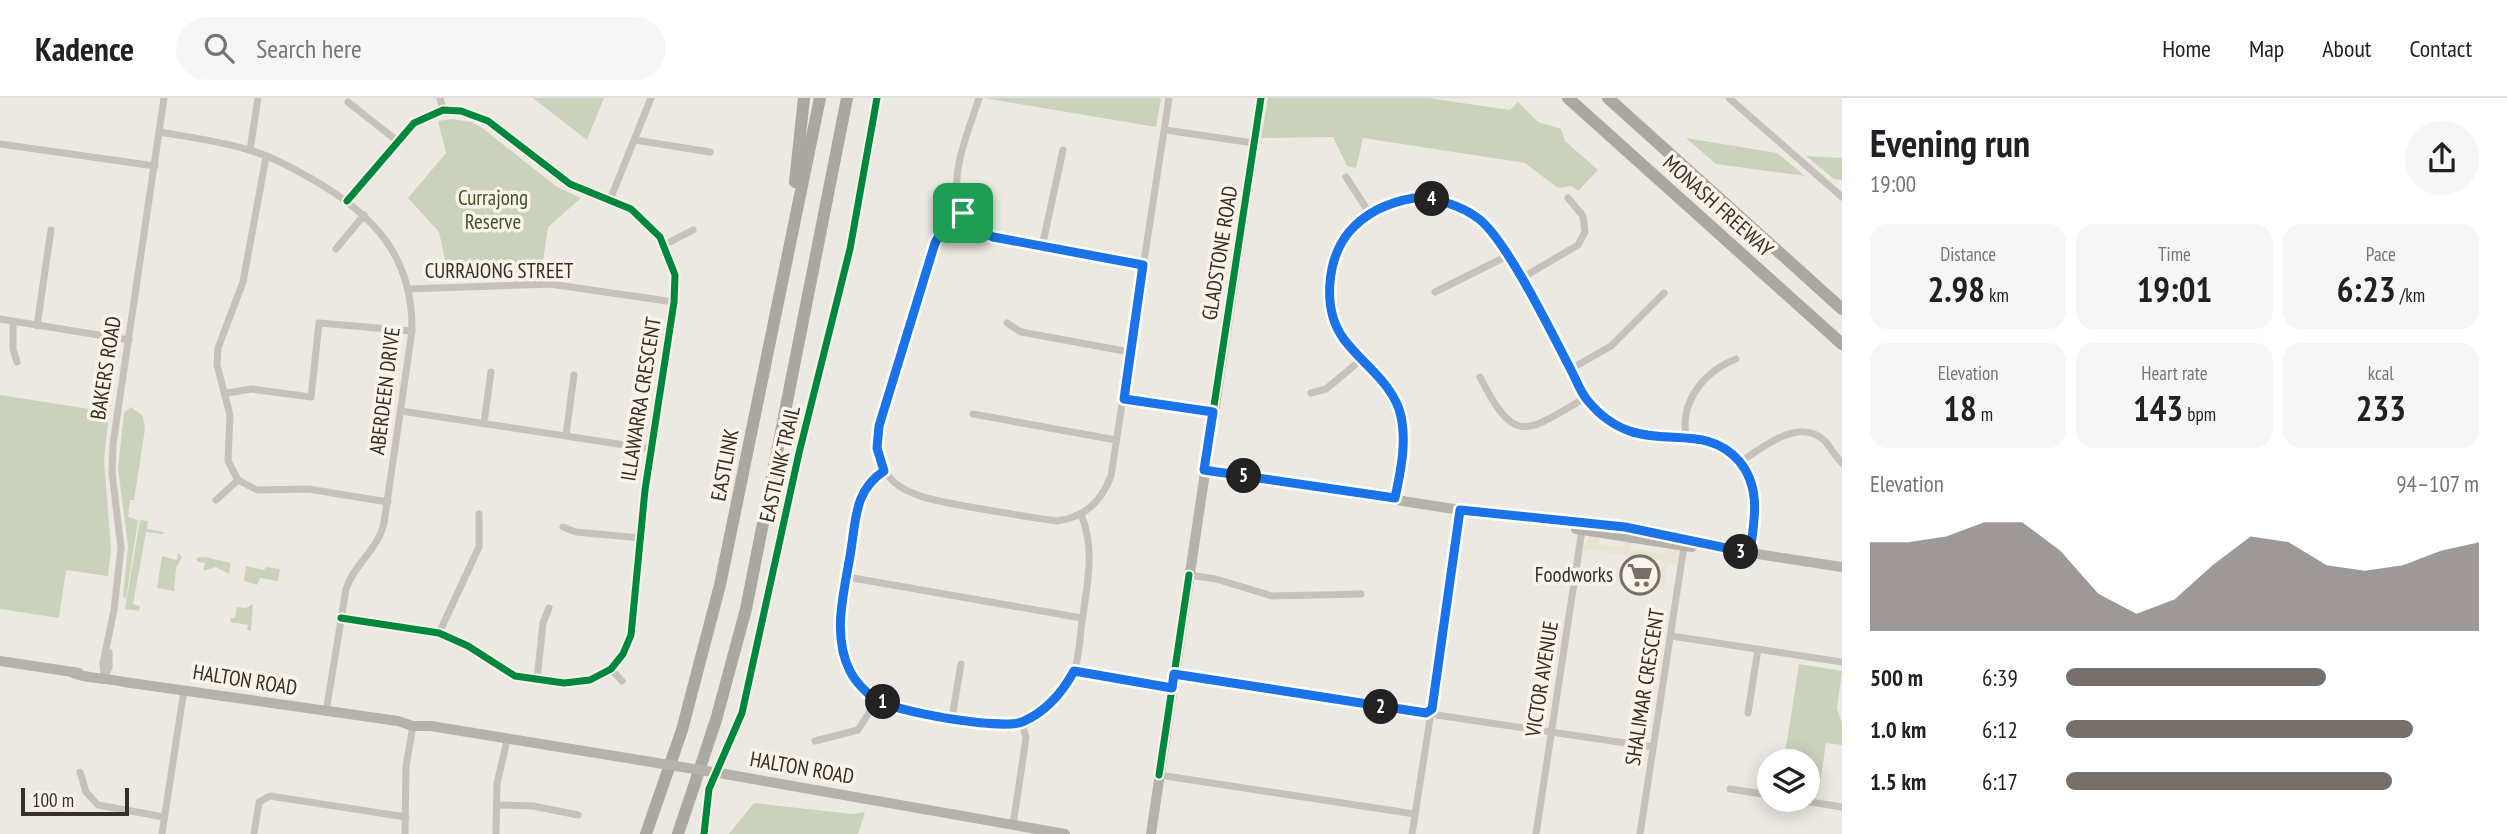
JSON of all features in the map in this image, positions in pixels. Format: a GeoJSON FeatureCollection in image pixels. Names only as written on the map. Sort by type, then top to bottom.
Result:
{"type":"FeatureCollection","features":[{"type":"Feature","properties":{"kind":"highway"},"geometry":{"type":"LineString","coordinates":[[789,245],[804,98]]}},
{"type":"Feature","properties":{"kind":"highway","name":"EASTLINK"},"geometry":{"type":"LineString","coordinates":[[646,834],[682,730],[714,611],[820,98]]}},
{"type":"Feature","properties":{"kind":"highway"},"geometry":{"type":"LineString","coordinates":[[678,834],[716,720],[746,610],[847,98]]}},
{"type":"Feature","properties":{"kind":"highway"},"geometry":{"type":"LineString","coordinates":[[830,193],[856,98]]}},
{"type":"Feature","properties":{"kind":"highway","name":"MONASH FREEWAY"},"geometry":{"type":"LineString","coordinates":[[1568,98],[1842,344]]}},
{"type":"Feature","properties":{"kind":"highway","name":"MONASH FREEWAY"},"geometry":{"type":"LineString","coordinates":[[1608,98],[1842,309]]}},
{"type":"Feature","properties":{"kind":"main road","name":"GLADSTONE ROAD"},"geometry":{"type":"LineString","coordinates":[[1151,834],[1261,98]]}},
{"type":"Feature","properties":{"kind":"main road"},"geometry":{"type":"LineString","coordinates":[[1204,470],[1460,510],[1625,527],[1684,546],[1722,549]]}},
{"type":"Feature","properties":{"kind":"main road"},"geometry":{"type":"LineString","coordinates":[[1520,517],[1582,530],[1652,537],[1842,567]]}},
{"type":"Feature","properties":{"kind":"main road","name":"HALTON ROAD"},"geometry":{"type":"LineString","coordinates":[[0,661],[86,677],[105,673],[139,683],[386,721],[412,729],[449,731],[719,773],[1065,834]]}},
{"type":"Feature","properties":{"kind":"street","name":"BAKERS ROAD"},"geometry":{"type":"LineString","coordinates":[[105,673],[121,548],[112,472],[113,444],[164,98]]}},
{"type":"Feature","properties":{"kind":"street"},"geometry":{"type":"LineString","coordinates":[[250,150],[258,98]]}},
{"type":"Feature","properties":{"kind":"street"},"geometry":{"type":"LineString","coordinates":[[347,201],[396,140],[414,123],[443,110],[440,98]]}},
{"type":"Feature","properties":{"kind":"street"},"geometry":{"type":"LineString","coordinates":[[610,200],[651,98]]}},
{"type":"Feature","properties":{"kind":"street"},"geometry":{"type":"LineString","coordinates":[[979,98],[956,169],[958,203],[976,228],[993,237],[1143,265]]}},
{"type":"Feature","properties":{"kind":"street"},"geometry":{"type":"LineString","coordinates":[[963,213],[940,234],[935,243],[876,441],[884,471],[898,486],[919,498],[1057,521],[1081,514],[1096,504],[1106,490],[1124,399],[1169,98]]}},
{"type":"Feature","properties":{"kind":"street"},"geometry":{"type":"LineString","coordinates":[[1729,98],[1842,197]]}},
{"type":"Feature","properties":{"kind":"street"},"geometry":{"type":"LineString","coordinates":[[348,102],[396,140]]}},
{"type":"Feature","properties":{"kind":"street","name":"ILLAWARRA CRESCENT"},"geometry":{"type":"LineString","coordinates":[[443,110],[482,117],[564,181],[640,215],[664,245],[675,275],[674,302],[651,449],[631,635],[623,654],[611,669]]}},
{"type":"Feature","properties":{"kind":"street"},"geometry":{"type":"LineString","coordinates":[[1164,130],[1254,143]]}},
{"type":"Feature","properties":{"kind":"street","name":"ABERDEEN DRIVE"},"geometry":{"type":"LineString","coordinates":[[159,132],[250,150],[266,156],[347,201],[392,247],[408,289],[412,331],[388,502],[380,538],[348,581],[326,712]]}},
{"type":"Feature","properties":{"kind":"street"},"geometry":{"type":"LineString","coordinates":[[635,139],[710,152]]}},
{"type":"Feature","properties":{"kind":"street"},"geometry":{"type":"LineString","coordinates":[[0,144],[155,166]]}},
{"type":"Feature","properties":{"kind":"street"},"geometry":{"type":"LineString","coordinates":[[1042,247],[1063,150]]}},
{"type":"Feature","properties":{"kind":"street"},"geometry":{"type":"LineString","coordinates":[[266,156],[243,282],[218,348],[218,370],[227,393],[230,415],[227,454],[238,480],[257,490],[308,489],[388,502]]}},
{"type":"Feature","properties":{"kind":"street"},"geometry":{"type":"LineString","coordinates":[[1346,177],[1370,214]]}},
{"type":"Feature","properties":{"kind":"street"},"geometry":{"type":"LineString","coordinates":[[1395,498],[1404,441],[1401,417],[1386,385],[1342,336],[1332,309],[1329,286],[1335,260],[1349,232],[1370,214],[1397,201],[1430,198],[1468,211],[1482,221],[1507,256],[1585,398],[1602,416],[1629,432],[1656,439],[1685,437],[1708,441],[1740,462],[1755,494],[1750,553]]}},
{"type":"Feature","properties":{"kind":"street"},"geometry":{"type":"LineString","coordinates":[[1520,279],[1578,245],[1582,239],[1583,216],[1568,198]]}},
{"type":"Feature","properties":{"kind":"street"},"geometry":{"type":"LineString","coordinates":[[336,249],[363,215]]}},
{"type":"Feature","properties":{"kind":"street"},"geometry":{"type":"LineString","coordinates":[[37,326],[51,230]]}},
{"type":"Feature","properties":{"kind":"street"},"geometry":{"type":"LineString","coordinates":[[664,245],[693,230]]}},
{"type":"Feature","properties":{"kind":"street"},"geometry":{"type":"LineString","coordinates":[[1435,292],[1507,256]]}},
{"type":"Feature","properties":{"kind":"street","name":"CURRAJONG STREET"},"geometry":{"type":"LineString","coordinates":[[408,289],[550,284],[674,302]]}},
{"type":"Feature","properties":{"kind":"street"},"geometry":{"type":"LineString","coordinates":[[1571,369],[1611,346],[1664,293]]}},
{"type":"Feature","properties":{"kind":"street"},"geometry":{"type":"LineString","coordinates":[[0,319],[129,340]]}},
{"type":"Feature","properties":{"kind":"street"},"geometry":{"type":"LineString","coordinates":[[13,322],[13,353],[17,362]]}},
{"type":"Feature","properties":{"kind":"street"},"geometry":{"type":"LineString","coordinates":[[227,393],[251,389],[311,397],[319,323],[412,331]]}},
{"type":"Feature","properties":{"kind":"street"},"geometry":{"type":"LineString","coordinates":[[1007,323],[1021,332],[1130,352]]}},
{"type":"Feature","properties":{"kind":"street"},"geometry":{"type":"LineString","coordinates":[[1311,393],[1326,389],[1362,359]]}},
{"type":"Feature","properties":{"kind":"street"},"geometry":{"type":"LineString","coordinates":[[1685,437],[1684,412],[1689,399],[1721,367],[1736,359]]}},
{"type":"Feature","properties":{"kind":"street"},"geometry":{"type":"LineString","coordinates":[[484,423],[491,372]]}},
{"type":"Feature","properties":{"kind":"street"},"geometry":{"type":"LineString","coordinates":[[566,435],[574,375]]}},
{"type":"Feature","properties":{"kind":"street"},"geometry":{"type":"LineString","coordinates":[[1480,377],[1497,411],[1509,423],[1518,426],[1540,424],[1585,398]]}},
{"type":"Feature","properties":{"kind":"street"},"geometry":{"type":"LineString","coordinates":[[1124,399],[1213,412]]}},
{"type":"Feature","properties":{"kind":"street"},"geometry":{"type":"LineString","coordinates":[[401,411],[651,449]]}},
{"type":"Feature","properties":{"kind":"street"},"geometry":{"type":"LineString","coordinates":[[973,414],[1116,440]]}},
{"type":"Feature","properties":{"kind":"street"},"geometry":{"type":"LineString","coordinates":[[1740,462],[1784,434],[1799,431],[1812,433],[1825,441],[1842,463]]}},
{"type":"Feature","properties":{"kind":"street"},"geometry":{"type":"LineString","coordinates":[[884,471],[872,479],[859,500],[839,627],[842,649],[850,672],[877,700],[952,718],[1000,726],[1022,722],[1045,709],[1062,692],[1074,671],[1092,552],[1081,514]]}},
{"type":"Feature","properties":{"kind":"street"},"geometry":{"type":"LineString","coordinates":[[216,500],[238,480]]}},
{"type":"Feature","properties":{"kind":"street"},"geometry":{"type":"LineString","coordinates":[[1412,834],[1460,510]]}},
{"type":"Feature","properties":{"kind":"street"},"geometry":{"type":"LineString","coordinates":[[439,634],[479,547],[479,514]]}},
{"type":"Feature","properties":{"kind":"street"},"geometry":{"type":"LineString","coordinates":[[563,527],[576,532],[641,538]]}},
{"type":"Feature","properties":{"kind":"street","name":"VICTOR AVENUE"},"geometry":{"type":"LineString","coordinates":[[1536,834],[1582,530]]}},
{"type":"Feature","properties":{"kind":"street","name":"SHALIMAR CRESCENT"},"geometry":{"type":"LineString","coordinates":[[1640,834],[1684,546]]}},
{"type":"Feature","properties":{"kind":"street"},"geometry":{"type":"LineString","coordinates":[[1189,575],[1216,579],[1272,596],[1361,594]]}},
{"type":"Feature","properties":{"kind":"street"},"geometry":{"type":"LineString","coordinates":[[847,576],[1082,618]]}},
{"type":"Feature","properties":{"kind":"street"},"geometry":{"type":"LineString","coordinates":[[537,680],[543,622],[549,608]]}},
{"type":"Feature","properties":{"kind":"street"},"geometry":{"type":"LineString","coordinates":[[341,618],[439,634],[468,646],[509,674],[537,680],[579,683],[611,669],[622,681]]}},
{"type":"Feature","properties":{"kind":"street"},"geometry":{"type":"LineString","coordinates":[[1671,636],[1842,662]]}},
{"type":"Feature","properties":{"kind":"street"},"geometry":{"type":"LineString","coordinates":[[1748,713],[1758,649]]}},
{"type":"Feature","properties":{"kind":"street"},"geometry":{"type":"LineString","coordinates":[[952,718],[961,664]]}},
{"type":"Feature","properties":{"kind":"street"},"geometry":{"type":"LineString","coordinates":[[1074,671],[1172,688]]}},
{"type":"Feature","properties":{"kind":"street"},"geometry":{"type":"LineString","coordinates":[[1174,674],[1653,747]]}},
{"type":"Feature","properties":{"kind":"street"},"geometry":{"type":"LineString","coordinates":[[162,834],[184,690]]}},
{"type":"Feature","properties":{"kind":"street"},"geometry":{"type":"LineString","coordinates":[[816,741],[858,730],[877,700]]}},
{"type":"Feature","properties":{"kind":"street"},"geometry":{"type":"LineString","coordinates":[[1013,825],[1026,738],[1022,722]]}},
{"type":"Feature","properties":{"kind":"street"},"geometry":{"type":"LineString","coordinates":[[405,834],[406,766],[412,729]]}},
{"type":"Feature","properties":{"kind":"street"},"geometry":{"type":"LineString","coordinates":[[496,834],[497,784],[507,740]]}},
{"type":"Feature","properties":{"kind":"street"},"geometry":{"type":"LineString","coordinates":[[80,772],[86,792],[98,805],[164,817]]}},
{"type":"Feature","properties":{"kind":"street"},"geometry":{"type":"LineString","coordinates":[[1159,775],[1415,814]]}},
{"type":"Feature","properties":{"kind":"street"},"geometry":{"type":"LineString","coordinates":[[1730,789],[1757,793]]}},
{"type":"Feature","properties":{"kind":"street"},"geometry":{"type":"LineString","coordinates":[[254,834],[259,802],[270,796],[405,817]]}},
{"type":"Feature","properties":{"kind":"street"},"geometry":{"type":"LineString","coordinates":[[1820,804],[1842,807]]}},
{"type":"Feature","properties":{"kind":"street"},"geometry":{"type":"LineString","coordinates":[[496,805],[533,806],[578,815]]}},
{"type":"Feature","properties":{"kind":"green space"},"geometry":{"type":"Polygon","coordinates":[[[533,98],[604,98],[587,140],[533,98]]]}},
{"type":"Feature","properties":{"kind":"green space"},"geometry":{"type":"Polygon","coordinates":[[[984,98],[1161,98],[1156,127],[984,98]]]}},
{"type":"Feature","properties":{"kind":"green space"},"geometry":{"type":"Polygon","coordinates":[[[1268,98],[1428,98],[1510,110],[1518,102],[1538,122],[1561,129],[1565,141],[1598,170],[1578,191],[1572,186],[1558,188],[1525,163],[1363,138],[1356,168],[1347,166],[1333,137],[1261,138],[1268,98]]]}},
{"type":"Feature","properties":{"kind":"green space","name":"Currajong Reserve"},"geometry":{"type":"Polygon","coordinates":[[[451,119],[471,122],[481,127],[557,187],[581,198],[548,227],[541,275],[449,278],[439,232],[408,198],[446,153],[438,121],[451,119]]]}},
{"type":"Feature","properties":{"kind":"green space"},"geometry":{"type":"Polygon","coordinates":[[[1686,138],[1777,153],[1805,176],[1716,164],[1686,138]]]}},
{"type":"Feature","properties":{"kind":"green space"},"geometry":{"type":"Polygon","coordinates":[[[1806,156],[1842,158],[1842,180],[1834,179],[1806,156]]]}},
{"type":"Feature","properties":{"kind":"green space"},"geometry":{"type":"Polygon","coordinates":[[[0,395],[109,412],[104,460],[111,549],[108,576],[66,570],[59,618],[0,609],[0,395]]]}},
{"type":"Feature","properties":{"kind":"green space"},"geometry":{"type":"Polygon","coordinates":[[[131,407],[143,416],[145,429],[134,500],[130,500],[128,517],[138,520],[126,598],[123,597],[128,546],[118,468],[124,413],[131,407]]]}},
{"type":"Feature","properties":{"kind":"green space"},"geometry":{"type":"Polygon","coordinates":[[[140,520],[148,521],[147,529],[164,532],[146,532],[133,604],[140,606],[139,611],[125,609],[140,520]]]}},
{"type":"Feature","properties":{"kind":"green space"},"geometry":{"type":"Polygon","coordinates":[[[178,553],[182,557],[176,568],[174,591],[157,588],[162,556],[177,560],[178,553]]]}},
{"type":"Feature","properties":{"kind":"green space"},"geometry":{"type":"Polygon","coordinates":[[[206,557],[231,563],[229,574],[216,567],[203,571],[205,563],[198,562],[196,558],[206,557]]]}},
{"type":"Feature","properties":{"kind":"green space"},"geometry":{"type":"Polygon","coordinates":[[[246,566],[264,570],[266,567],[280,569],[278,581],[260,578],[257,585],[244,581],[246,566]]]}},
{"type":"Feature","properties":{"kind":"green space"},"geometry":{"type":"Polygon","coordinates":[[[253,604],[251,631],[247,630],[248,625],[230,622],[231,618],[235,618],[237,607],[246,608],[253,604]]]}},
{"type":"Feature","properties":{"kind":"green space"},"geometry":{"type":"Polygon","coordinates":[[[1799,664],[1842,671],[1837,708],[1842,724],[1842,745],[1826,743],[1820,784],[1820,749],[1786,749],[1799,664]]]}},
{"type":"Feature","properties":{"kind":"green space"},"geometry":{"type":"Polygon","coordinates":[[[754,803],[852,814],[865,812],[858,834],[729,834],[754,803]]]}},
{"type":"Feature","properties":{"kind":"shaded area"},"geometry":{"type":"Polygon","coordinates":[[[1589,535],[1598,535],[1599,544],[1620,547],[1629,540],[1634,542],[1629,546],[1630,549],[1663,554],[1670,547],[1676,548],[1678,561],[1667,565],[1663,590],[1659,590],[1663,565],[1661,560],[1591,550],[1583,552],[1589,535]]]}},
{"type":"Feature","properties":{"kind":"cycle path","name":"EASTLINK TRAIL"},"geometry":{"type":"LineString","coordinates":[[704,834],[709,789],[742,713],[799,453],[850,249],[877,98]]}},
{"type":"Feature","properties":{"kind":"cycle path"},"geometry":{"type":"LineString","coordinates":[[1213,412],[1261,98]]}},
{"type":"Feature","properties":{"kind":"cycle path"},"geometry":{"type":"LineString","coordinates":[[341,618],[439,633],[468,646],[515,676],[564,683],[590,680],[611,669],[623,654],[631,635],[645,490],[674,302],[675,275],[660,237],[631,209],[570,184],[488,121],[461,111],[443,110],[414,123],[347,201]]}},
{"type":"Feature","properties":{"kind":"cycle path"},"geometry":{"type":"LineString","coordinates":[[1159,775],[1189,575]]}},
{"type":"Feature","properties":{"kind":"place","name":"Foodworks"},"geometry":{"type":"Point","coordinates":[1640,575]}},
{"type":"Feature","properties":{"kind":"route"},"geometry":{"type":"LineString","coordinates":[[1430,198],[1468,211],[1482,221],[1497,240],[1585,398],[1602,416],[1615,426],[1642,437],[1685,437],[1708,441],[1740,462],[1755,494],[1750,553],[1625,527],[1460,510],[1432,709],[1428,709],[1426,713],[1174,674],[1172,688],[1074,671],[1062,692],[1045,709],[1022,722],[1008,725],[1000,726],[898,708],[877,700],[850,672],[842,649],[839,627],[859,500],[865,487],[884,471],[876,441],[879,426],[935,243],[940,234],[963,213],[976,228],[993,237],[1143,265],[1124,399],[1213,412],[1204,470],[1395,498],[1404,441],[1401,417],[1386,385],[1342,336],[1332,309],[1329,286],[1335,260],[1349,232],[1370,214],[1397,201],[1430,198]]}}]}
